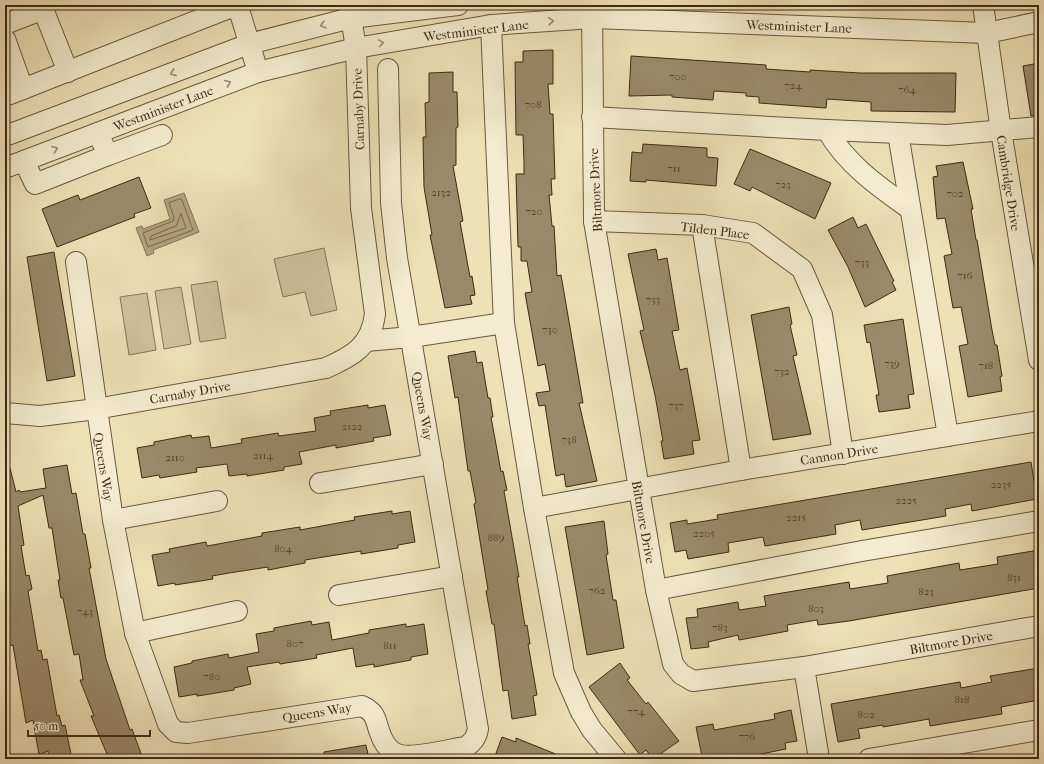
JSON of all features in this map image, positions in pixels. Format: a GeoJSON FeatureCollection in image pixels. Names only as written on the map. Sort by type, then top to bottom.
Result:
{"type":"FeatureCollection","features":[{"type":"Feature","properties":{"kind":"street","name":"Westminister Lane"},"geometry":{"type":"LineString","coordinates":[[5,136],[249,44],[350,11],[458,5]]}},
{"type":"Feature","properties":{"kind":"street","name":"Cambridge Drive"},"geometry":{"type":"LineString","coordinates":[[983,5],[1001,131],[1038,353]]}},
{"type":"Feature","properties":{"kind":"street"},"geometry":{"type":"LineString","coordinates":[[5,96],[229,8],[234,9],[240,14],[258,72]]}},
{"type":"Feature","properties":{"kind":"street"},"geometry":{"type":"LineString","coordinates":[[5,24],[36,12],[41,11],[45,14],[68,72]]}},
{"type":"Feature","properties":{"kind":"street","name":"Carnaby Drive"},"geometry":{"type":"LineString","coordinates":[[5,413],[40,416],[96,409],[326,368],[350,358],[366,341],[374,326],[375,314],[362,208],[356,48],[350,11]]}},
{"type":"Feature","properties":{"kind":"street","name":"Westminister Lane"},"geometry":{"type":"LineString","coordinates":[[5,168],[258,72],[356,48],[491,25],[593,12],[987,32],[1039,22]]}},
{"type":"Feature","properties":{"kind":"street","name":"Biltmore Drive"},"geometry":{"type":"LineString","coordinates":[[593,12],[592,116],[594,221],[656,590],[673,664],[681,674],[693,681],[804,667],[1039,626]]}},
{"type":"Feature","properties":{"kind":"street"},"geometry":{"type":"LineString","coordinates":[[491,25],[504,323],[534,508],[564,673],[581,712],[592,730],[616,759]]}},
{"type":"Feature","properties":{"kind":"street"},"geometry":{"type":"LineString","coordinates":[[5,39],[23,89]]}},
{"type":"Feature","properties":{"kind":"street","name":"Queens Way"},"geometry":{"type":"LineString","coordinates":[[76,262],[112,520],[135,633],[168,724],[176,732],[188,733],[362,706],[371,710],[376,718],[380,735],[387,746],[394,753],[406,756],[466,746],[476,738],[478,729],[397,258],[391,203],[388,69]]}},
{"type":"Feature","properties":{"kind":"street"},"geometry":{"type":"LineString","coordinates":[[592,116],[827,130],[947,135],[1039,127]]}},
{"type":"Feature","properties":{"kind":"street"},"geometry":{"type":"LineString","coordinates":[[827,130],[842,152],[860,171],[910,209]]}},
{"type":"Feature","properties":{"kind":"street"},"geometry":{"type":"LineString","coordinates":[[98,133],[108,155]]}},
{"type":"Feature","properties":{"kind":"street"},"geometry":{"type":"LineString","coordinates":[[898,133],[948,436]]}},
{"type":"Feature","properties":{"kind":"street"},"geometry":{"type":"LineString","coordinates":[[24,161],[35,184],[162,135]]}},
{"type":"Feature","properties":{"kind":"street"},"geometry":{"type":"LineString","coordinates":[[362,208],[391,203]]}},
{"type":"Feature","properties":{"kind":"street","name":"Tilden Place"},"geometry":{"type":"LineString","coordinates":[[594,221],[702,226],[753,233],[802,269],[822,315],[843,454]]}},
{"type":"Feature","properties":{"kind":"street"},"geometry":{"type":"LineString","coordinates":[[702,226],[741,470]]}},
{"type":"Feature","properties":{"kind":"street"},"geometry":{"type":"LineString","coordinates":[[366,341],[411,337],[504,323]]}},
{"type":"Feature","properties":{"kind":"street","name":"Cannon Drive"},"geometry":{"type":"LineString","coordinates":[[534,508],[639,490],[741,470],[1039,421]]}},
{"type":"Feature","properties":{"kind":"street"},"geometry":{"type":"LineString","coordinates":[[320,483],[433,464]]}},
{"type":"Feature","properties":{"kind":"street"},"geometry":{"type":"LineString","coordinates":[[112,520],[217,500]]}},
{"type":"Feature","properties":{"kind":"street"},"geometry":{"type":"LineString","coordinates":[[656,590],[862,551],[1039,521]]}},
{"type":"Feature","properties":{"kind":"street"},"geometry":{"type":"LineString","coordinates":[[339,595],[452,576]]}},
{"type":"Feature","properties":{"kind":"street"},"geometry":{"type":"LineString","coordinates":[[135,633],[237,611]]}},
{"type":"Feature","properties":{"kind":"street"},"geometry":{"type":"LineString","coordinates":[[804,667],[819,759]]}},
{"type":"Feature","properties":{"kind":"street"},"geometry":{"type":"LineString","coordinates":[[869,759],[1039,730]]}},
{"type":"Feature","properties":{"kind":"shaded area"},"geometry":{"type":"Polygon","coordinates":[[[324,248],[337,310],[311,316],[305,292],[283,297],[274,259],[324,248]]]}},
{"type":"Feature","properties":{"kind":"shaded area"},"geometry":{"type":"Polygon","coordinates":[[[217,281],[226,338],[200,342],[191,285],[217,281]]]}},
{"type":"Feature","properties":{"kind":"shaded area"},"geometry":{"type":"Polygon","coordinates":[[[181,287],[191,344],[164,349],[155,291],[181,287]]]}},
{"type":"Feature","properties":{"kind":"shaded area"},"geometry":{"type":"Polygon","coordinates":[[[147,293],[156,350],[129,355],[120,297],[147,293]]]}},
{"type":"Feature","properties":{"kind":"water"},"geometry":{"type":"Polygon","coordinates":[[[184,193],[199,232],[153,250],[154,253],[147,256],[136,228],[142,226],[143,229],[170,219],[164,200],[184,193]]]}},
{"type":"Feature","properties":{"kind":"building"},"geometry":{"type":"Polygon","coordinates":[[[553,50],[553,84],[548,84],[550,114],[553,114],[555,179],[551,179],[552,195],[549,195],[552,226],[554,226],[557,276],[561,275],[583,403],[579,403],[597,481],[566,487],[564,474],[556,476],[545,405],[539,406],[536,393],[550,391],[545,364],[538,366],[525,293],[532,292],[527,261],[521,261],[521,247],[518,247],[516,174],[524,174],[524,162],[523,135],[516,135],[515,62],[523,62],[523,51],[553,50]]]}},
{"type":"Feature","properties":{"kind":"building"},"geometry":{"type":"Polygon","coordinates":[[[631,56],[766,65],[766,69],[810,72],[810,70],[860,73],[956,73],[955,112],[871,111],[871,102],[827,99],[826,108],[759,103],[759,97],[746,96],[746,93],[714,91],[713,100],[672,97],[672,95],[629,96],[631,56]]]}},
{"type":"Feature","properties":{"kind":"building"},"geometry":{"type":"Polygon","coordinates":[[[1039,63],[1039,116],[1031,116],[1023,66],[1039,63]]]}},
{"type":"Feature","properties":{"kind":"building"},"geometry":{"type":"Polygon","coordinates":[[[453,72],[453,92],[457,92],[458,127],[456,128],[456,165],[453,166],[463,221],[460,222],[470,277],[472,276],[475,295],[470,296],[472,304],[445,308],[430,235],[432,235],[424,187],[423,137],[426,137],[425,103],[429,102],[429,73],[453,72]]]}},
{"type":"Feature","properties":{"kind":"building"},"geometry":{"type":"Polygon","coordinates":[[[643,144],[707,148],[707,157],[718,158],[716,186],[646,180],[646,182],[630,181],[632,152],[642,153],[643,144]]]}},
{"type":"Feature","properties":{"kind":"building"},"geometry":{"type":"Polygon","coordinates":[[[750,149],[831,183],[815,219],[752,187],[750,191],[734,184],[750,149]]]}},
{"type":"Feature","properties":{"kind":"building"},"geometry":{"type":"Polygon","coordinates":[[[963,162],[973,209],[971,209],[992,330],[995,345],[997,345],[1002,376],[1000,377],[1002,391],[968,397],[959,346],[968,344],[961,307],[953,308],[944,256],[952,254],[945,218],[937,219],[933,177],[938,176],[936,166],[963,162]]]}},
{"type":"Feature","properties":{"kind":"building"},"geometry":{"type":"Polygon","coordinates":[[[139,177],[151,208],[134,214],[135,217],[57,247],[42,209],[78,195],[80,200],[139,177]]]}},
{"type":"Feature","properties":{"kind":"building"},"geometry":{"type":"Polygon","coordinates":[[[853,217],[858,228],[866,224],[894,281],[892,282],[896,290],[865,307],[848,267],[828,230],[853,217]]]}},
{"type":"Feature","properties":{"kind":"building"},"geometry":{"type":"Polygon","coordinates":[[[656,249],[658,260],[667,258],[679,330],[672,331],[680,370],[687,368],[700,440],[692,441],[694,454],[664,459],[661,441],[663,441],[655,395],[640,331],[644,330],[628,254],[656,249]]]}},
{"type":"Feature","properties":{"kind":"building"},"geometry":{"type":"Polygon","coordinates":[[[54,252],[75,376],[47,381],[27,257],[54,252]]]}},
{"type":"Feature","properties":{"kind":"building"},"geometry":{"type":"Polygon","coordinates":[[[789,307],[792,324],[790,325],[797,355],[793,356],[811,434],[773,440],[751,315],[789,307]]]}},
{"type":"Feature","properties":{"kind":"building"},"geometry":{"type":"Polygon","coordinates":[[[903,319],[914,394],[908,395],[910,408],[879,412],[876,395],[879,395],[870,342],[867,343],[864,325],[903,319]]]}},
{"type":"Feature","properties":{"kind":"building"},"geometry":{"type":"Polygon","coordinates":[[[475,351],[477,363],[482,362],[488,398],[490,398],[493,417],[491,417],[501,472],[503,471],[507,490],[504,491],[519,577],[517,577],[525,626],[527,625],[530,644],[528,644],[537,695],[533,696],[536,715],[512,719],[508,690],[503,691],[494,624],[492,624],[486,591],[488,590],[474,504],[476,503],[470,471],[468,471],[458,397],[455,398],[448,356],[475,351]]]}},
{"type":"Feature","properties":{"kind":"building"},"geometry":{"type":"Polygon","coordinates":[[[368,405],[368,408],[385,405],[391,435],[373,438],[374,441],[336,448],[336,445],[299,452],[302,464],[284,467],[284,470],[247,476],[247,474],[229,476],[227,464],[196,468],[197,472],[160,478],[159,475],[142,478],[137,448],[154,445],[154,442],[191,435],[192,438],[209,436],[211,448],[242,443],[241,439],[278,433],[279,436],[316,431],[314,418],[331,415],[330,411],[368,405]]]}},
{"type":"Feature","properties":{"kind":"building"},"geometry":{"type":"Polygon","coordinates":[[[1031,462],[1037,499],[972,511],[971,504],[945,509],[946,516],[862,530],[860,520],[835,525],[836,534],[765,546],[763,537],[728,543],[729,552],[688,559],[686,550],[675,552],[670,523],[687,520],[687,524],[718,519],[717,515],[1031,462]]]}},
{"type":"Feature","properties":{"kind":"building"},"geometry":{"type":"Polygon","coordinates":[[[67,465],[72,494],[76,493],[83,534],[85,534],[91,568],[89,568],[106,659],[130,730],[132,729],[143,759],[109,759],[91,716],[94,716],[80,680],[83,680],[79,654],[74,655],[63,598],[61,598],[58,580],[60,580],[52,528],[49,528],[43,495],[18,506],[24,545],[21,546],[26,576],[29,575],[32,589],[28,591],[38,651],[41,650],[43,660],[47,659],[57,716],[59,715],[62,726],[65,725],[72,759],[49,759],[48,751],[39,755],[33,720],[26,723],[13,645],[5,647],[5,468],[10,468],[16,492],[19,490],[20,492],[46,488],[43,469],[67,465]]]}},
{"type":"Feature","properties":{"kind":"building"},"geometry":{"type":"Polygon","coordinates":[[[392,511],[392,514],[410,511],[415,542],[398,545],[398,548],[361,554],[361,551],[305,560],[305,563],[268,570],[268,567],[212,576],[213,579],[158,586],[152,555],[170,552],[169,549],[206,542],[207,546],[262,536],[262,533],[300,527],[300,530],[355,520],[354,517],[392,511]]]}},
{"type":"Feature","properties":{"kind":"building"},"geometry":{"type":"Polygon","coordinates":[[[604,521],[608,554],[606,555],[613,600],[616,600],[624,648],[587,655],[565,527],[604,521]]]}},
{"type":"Feature","properties":{"kind":"building"},"geometry":{"type":"Polygon","coordinates":[[[1039,550],[1039,588],[849,621],[818,625],[817,620],[787,625],[788,631],[739,640],[738,635],[708,642],[709,647],[691,649],[686,618],[698,617],[697,609],[738,602],[739,610],[766,606],[764,596],[849,582],[850,589],[888,583],[887,576],[959,563],[960,570],[998,564],[997,557],[1039,550]]]}},
{"type":"Feature","properties":{"kind":"building"},"geometry":{"type":"Polygon","coordinates":[[[311,621],[312,625],[329,622],[332,640],[369,633],[369,630],[406,624],[406,627],[424,624],[428,654],[411,657],[411,660],[374,667],[374,664],[356,667],[353,648],[316,655],[317,658],[280,664],[279,662],[247,667],[251,684],[234,688],[234,690],[197,696],[197,694],[179,697],[174,667],[192,663],[192,661],[228,654],[229,658],[259,652],[256,634],[274,631],[274,628],[311,621]]]}},
{"type":"Feature","properties":{"kind":"building"},"geometry":{"type":"Polygon","coordinates":[[[620,663],[630,678],[627,680],[646,704],[648,702],[679,741],[653,759],[646,750],[640,755],[589,687],[620,663]]]}},
{"type":"Feature","properties":{"kind":"building"},"geometry":{"type":"Polygon","coordinates":[[[1039,668],[1039,700],[1001,707],[1002,714],[930,726],[929,719],[883,727],[883,725],[858,729],[860,738],[838,742],[831,704],[960,682],[961,688],[992,682],[990,676],[1039,668]]]}},
{"type":"Feature","properties":{"kind":"building"},"geometry":{"type":"Polygon","coordinates":[[[791,710],[797,741],[785,743],[786,749],[736,759],[714,759],[713,754],[702,756],[696,727],[713,724],[714,730],[775,719],[774,714],[791,710]]]}},
{"type":"Feature","properties":{"kind":"building"},"geometry":{"type":"Polygon","coordinates":[[[502,737],[516,742],[516,738],[568,759],[494,759],[502,737]]]}},
{"type":"Feature","properties":{"kind":"building"},"geometry":{"type":"Polygon","coordinates":[[[366,745],[369,759],[325,759],[324,752],[366,745]]]}}]}
